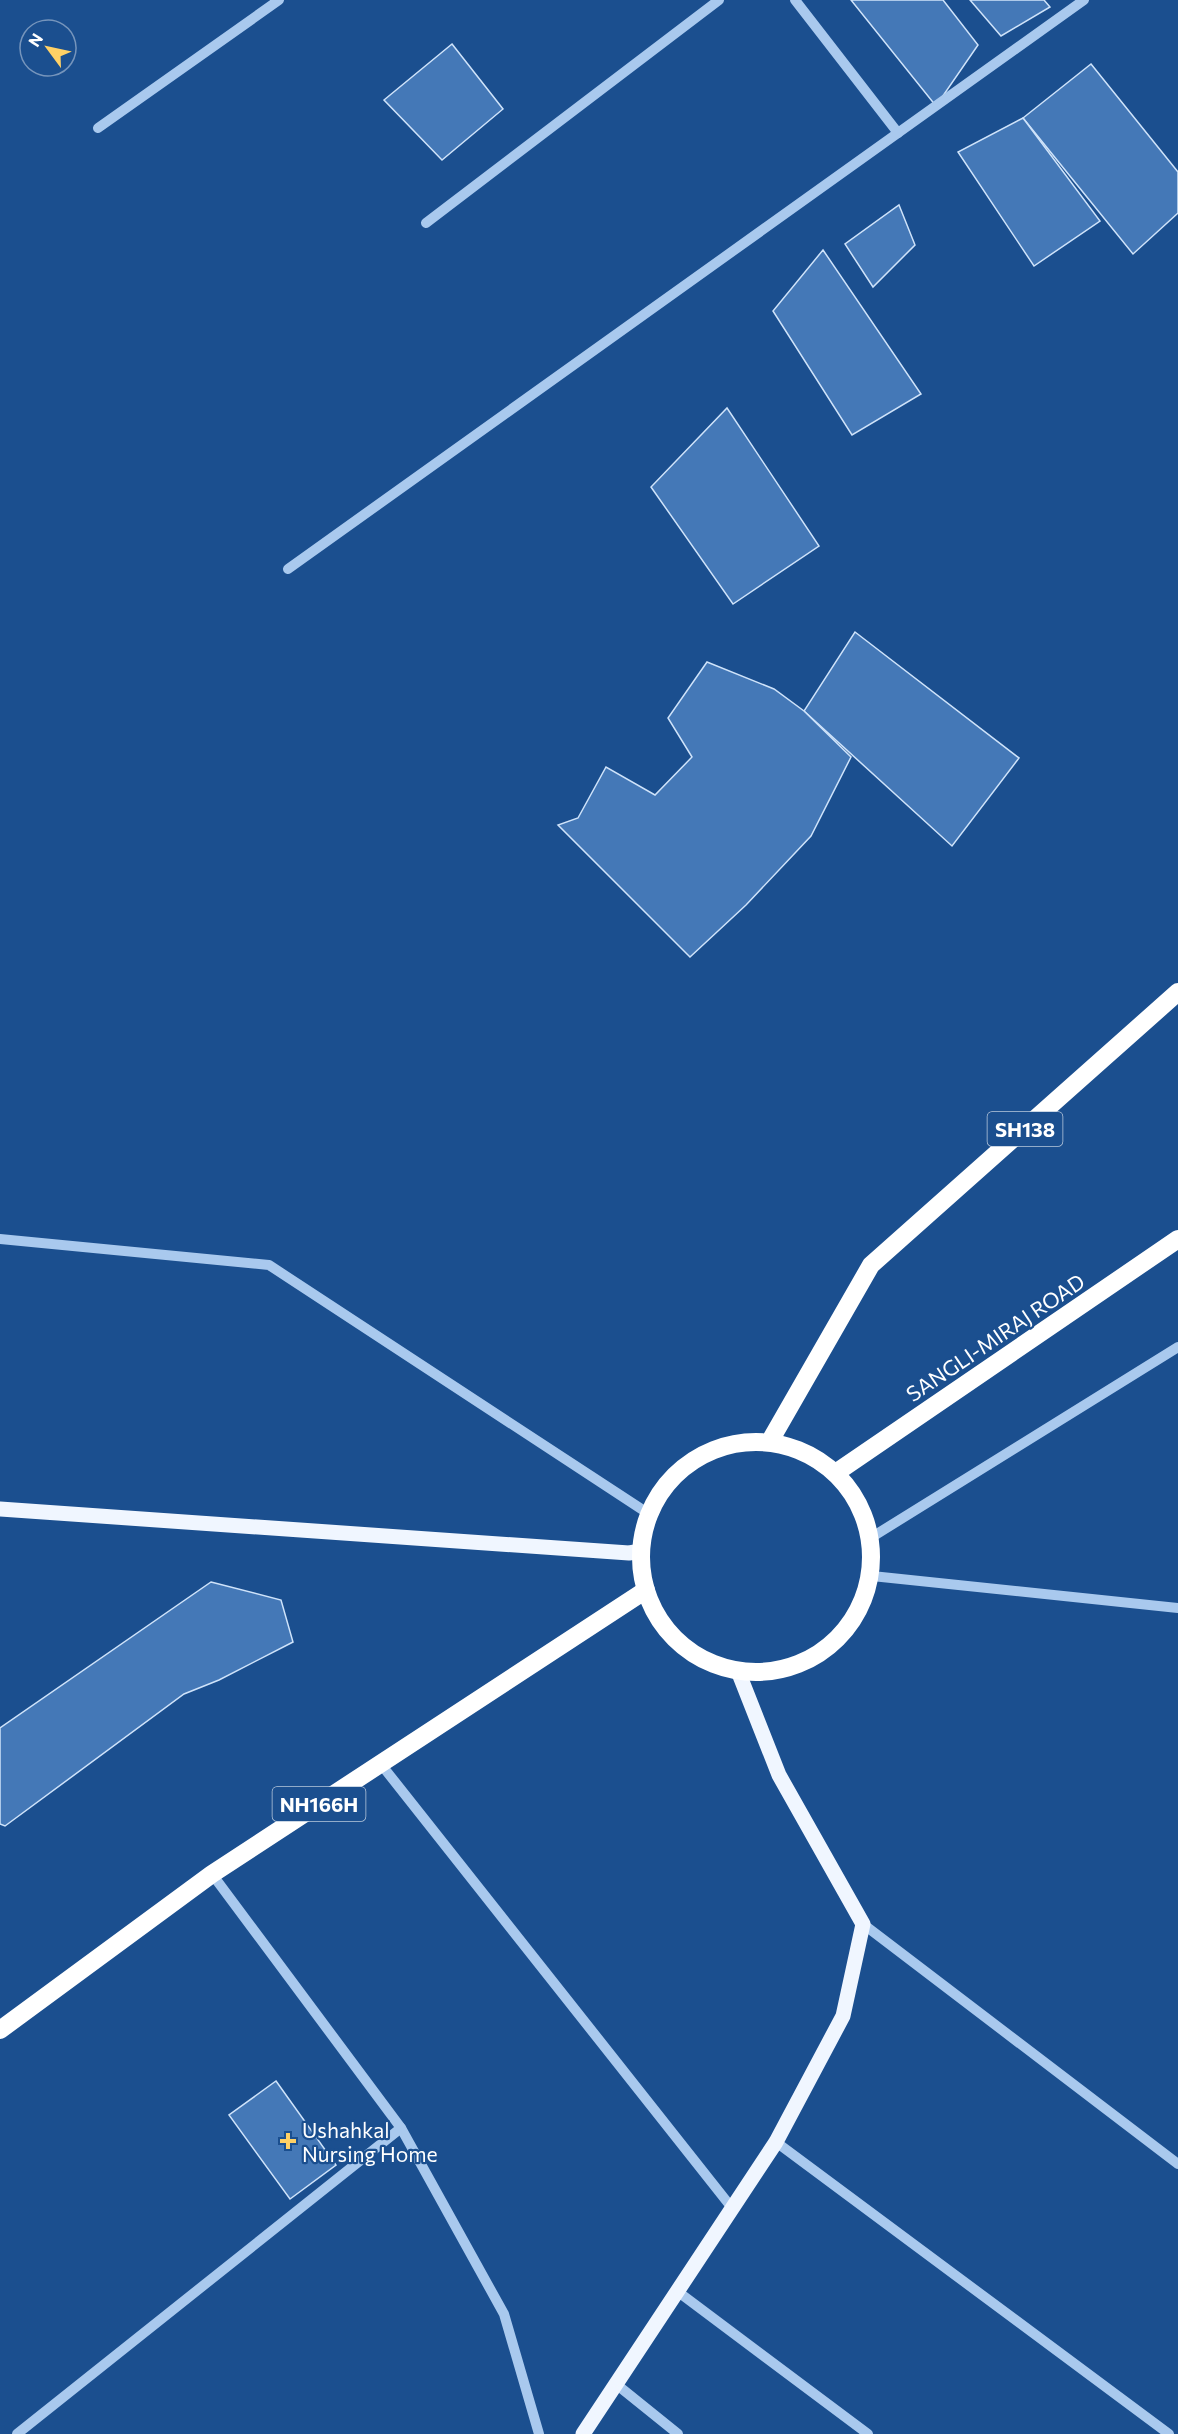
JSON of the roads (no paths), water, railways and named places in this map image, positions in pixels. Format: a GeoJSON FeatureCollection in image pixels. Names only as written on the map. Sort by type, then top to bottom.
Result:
{"type":"FeatureCollection","features":[{"type":"Feature","properties":{"kind":"highway","name":"SH138"},"geometry":{"type":"LineString","coordinates":[[770,1441],[871,1265],[1178,992]]}},
{"type":"Feature","properties":{"kind":"highway","name":"SANGLI-MIRAJ ROAD"},"geometry":{"type":"LineString","coordinates":[[837,1472],[1178,1239]]}},
{"type":"Feature","properties":{"kind":"highway"},"geometry":{"type":"LineString","coordinates":[[770,1441],[806,1451],[837,1472],[872,1537],[872,1576],[835,1644],[802,1665],[764,1674],[725,1670],[690,1652],[662,1625],[646,1590],[641,1551],[650,1514],[669,1482],[698,1457],[733,1443],[770,1441]]}},
{"type":"Feature","properties":{"kind":"highway","name":"NH166H"},"geometry":{"type":"LineString","coordinates":[[0,2030],[212,1874],[646,1590]]}},
{"type":"Feature","properties":{"kind":"main road"},"geometry":{"type":"LineString","coordinates":[[0,1509],[617,1552],[641,1551]]}},
{"type":"Feature","properties":{"kind":"main road"},"geometry":{"type":"LineString","coordinates":[[583,2434],[776,2142],[843,2016],[863,1924],[779,1775],[738,1671]]}},
{"type":"Feature","properties":{"kind":"street"},"geometry":{"type":"LineString","coordinates":[[98,128],[279,0]]}},
{"type":"Feature","properties":{"kind":"street"},"geometry":{"type":"LineString","coordinates":[[426,223],[720,0]]}},
{"type":"Feature","properties":{"kind":"street"},"geometry":{"type":"LineString","coordinates":[[795,0],[898,133]]}},
{"type":"Feature","properties":{"kind":"street"},"geometry":{"type":"LineString","coordinates":[[288,569],[1084,0]]}},
{"type":"Feature","properties":{"kind":"street"},"geometry":{"type":"LineString","coordinates":[[0,1239],[269,1265],[650,1514]]}},
{"type":"Feature","properties":{"kind":"street"},"geometry":{"type":"LineString","coordinates":[[872,1537],[1178,1347]]}},
{"type":"Feature","properties":{"kind":"street"},"geometry":{"type":"LineString","coordinates":[[872,1576],[1178,1608]]}},
{"type":"Feature","properties":{"kind":"street"},"geometry":{"type":"LineString","coordinates":[[380,1763],[732,2208]]}},
{"type":"Feature","properties":{"kind":"street"},"geometry":{"type":"LineString","coordinates":[[212,1874],[401,2128],[504,2314],[539,2434]]}},
{"type":"Feature","properties":{"kind":"street"},"geometry":{"type":"LineString","coordinates":[[863,1924],[1178,2164]]}},
{"type":"Feature","properties":{"kind":"street"},"geometry":{"type":"LineString","coordinates":[[17,2434],[401,2128]]}},
{"type":"Feature","properties":{"kind":"street"},"geometry":{"type":"LineString","coordinates":[[776,2142],[1169,2434]]}},
{"type":"Feature","properties":{"kind":"street"},"geometry":{"type":"LineString","coordinates":[[677,2291],[868,2434]]}},
{"type":"Feature","properties":{"kind":"street"},"geometry":{"type":"LineString","coordinates":[[616,2384],[678,2434]]}},
{"type":"Feature","properties":{"kind":"place","name":"Ushahkal Nursing Home"},"geometry":{"type":"Point","coordinates":[288,2141]}}]}
